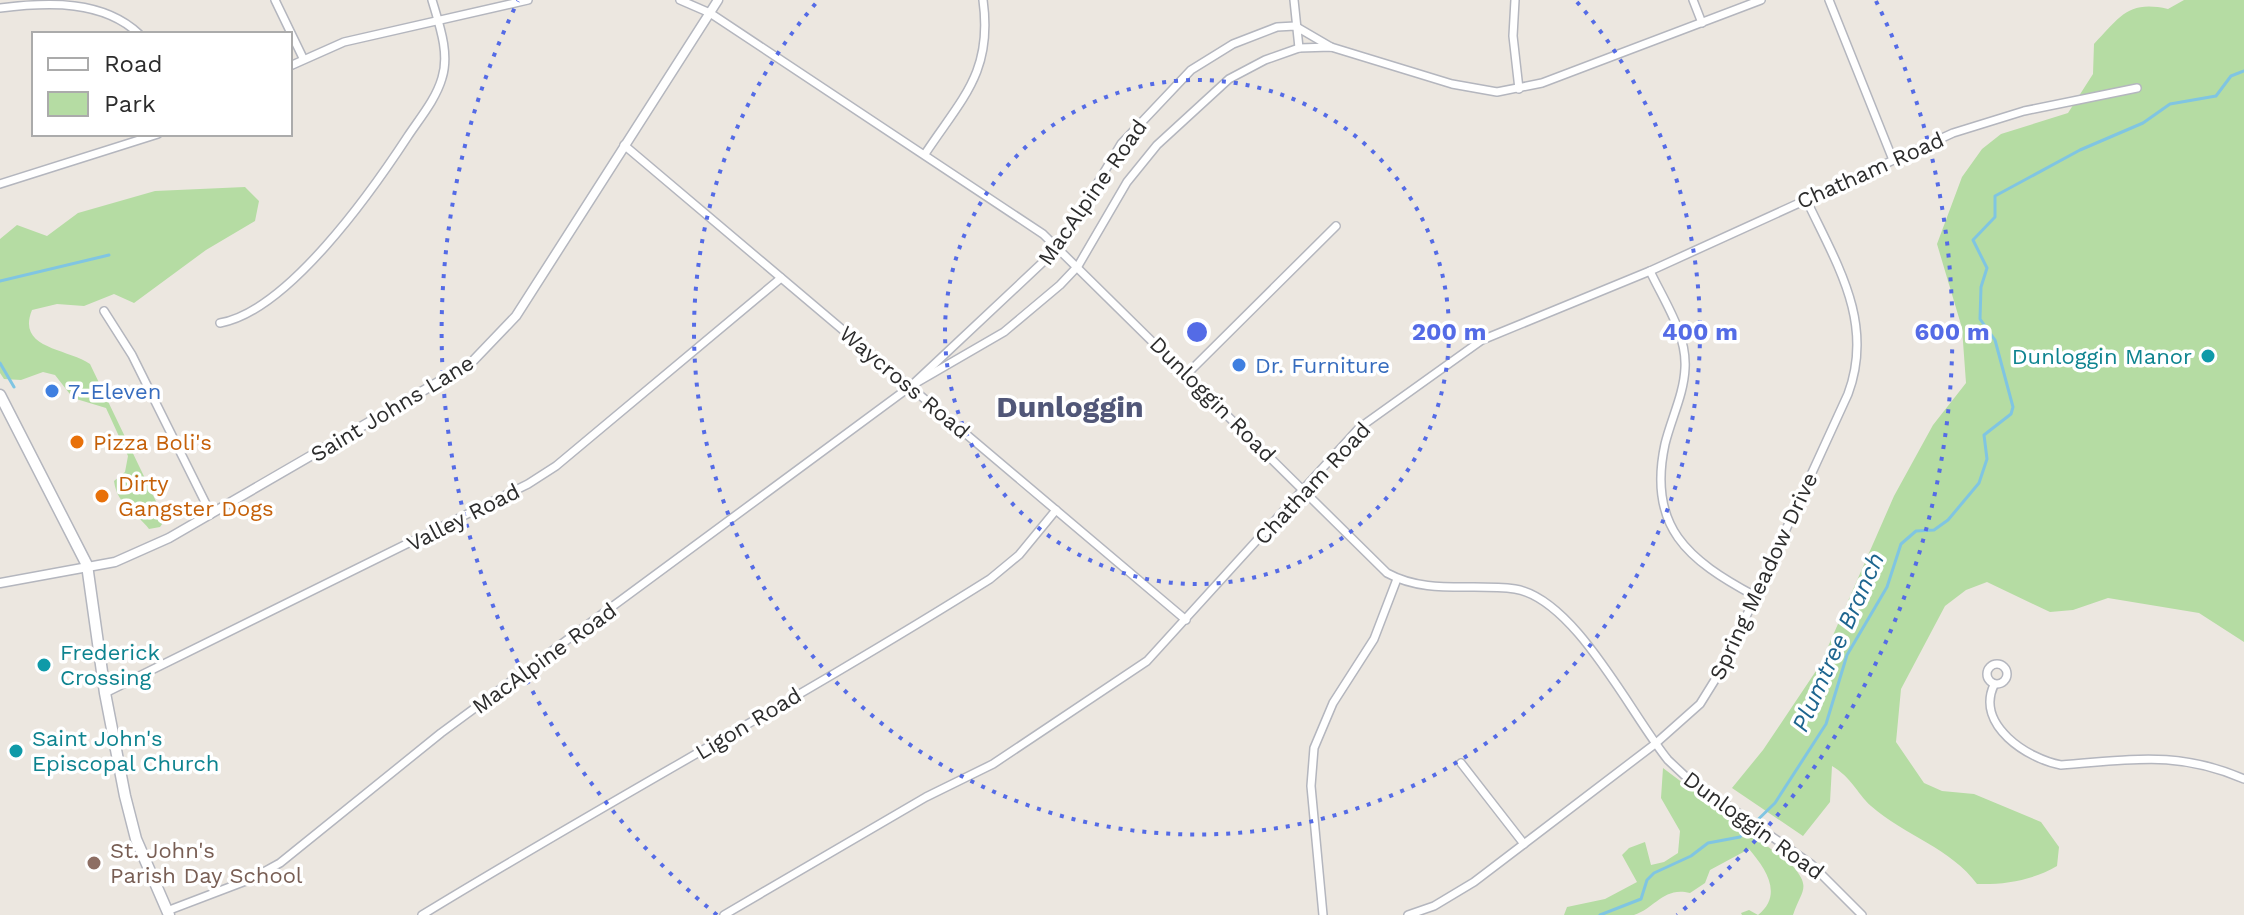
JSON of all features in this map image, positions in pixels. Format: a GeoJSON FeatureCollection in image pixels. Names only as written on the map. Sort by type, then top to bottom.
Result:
{"type":"FeatureCollection","features":[{"type":"Feature","properties":{"kind":"main road"},"geometry":{"type":"LineString","coordinates":[[0,395],[87,565],[105,693],[136,839],[168,913]]}},
{"type":"Feature","properties":{"kind":"street"},"geometry":{"type":"LineString","coordinates":[[275,0],[290,32]]}},
{"type":"Feature","properties":{"kind":"street"},"geometry":{"type":"LineString","coordinates":[[220,323],[242,317],[274,293],[363,204],[442,81],[445,59],[432,0]]}},
{"type":"Feature","properties":{"kind":"street"},"geometry":{"type":"LineString","coordinates":[[292,65],[344,42],[528,0]]}},
{"type":"Feature","properties":{"kind":"street","name":"Dunloggin Road"},"geometry":{"type":"LineString","coordinates":[[680,0],[710,13],[925,154],[1059,247],[1304,489],[1370,560],[1397,579],[1422,586],[1518,590],[1554,606],[1583,638],[1655,744],[1684,775],[1762,828],[1834,884],[1862,915]]}},
{"type":"Feature","properties":{"kind":"street","name":"Saint Johns Lane"},"geometry":{"type":"LineString","coordinates":[[0,583],[115,562],[136,554],[450,377],[487,349],[516,316],[718,0]]}},
{"type":"Feature","properties":{"kind":"street"},"geometry":{"type":"LineString","coordinates":[[925,154],[982,60],[987,26],[983,0]]}},
{"type":"Feature","properties":{"kind":"street"},"geometry":{"type":"LineString","coordinates":[[1294,0],[1299,48]]}},
{"type":"Feature","properties":{"kind":"street"},"geometry":{"type":"LineString","coordinates":[[1515,0],[1513,36],[1519,89]]}},
{"type":"Feature","properties":{"kind":"street"},"geometry":{"type":"LineString","coordinates":[[1693,0],[1702,23]]}},
{"type":"Feature","properties":{"kind":"street","name":"MacAlpine Road"},"geometry":{"type":"LineString","coordinates":[[168,913],[251,879],[280,863],[441,733],[911,386],[1059,247],[1118,149],[1172,87],[1191,70],[1233,44],[1277,27],[1295,26],[1331,47],[1474,90],[1519,89],[1560,77],[1761,0]]}},
{"type":"Feature","properties":{"kind":"street"},"geometry":{"type":"LineString","coordinates":[[1829,0],[1893,160]]}},
{"type":"Feature","properties":{"kind":"street"},"geometry":{"type":"LineString","coordinates":[[0,8],[59,1],[91,3],[120,16],[137,32]]}},
{"type":"Feature","properties":{"kind":"street"},"geometry":{"type":"LineString","coordinates":[[292,35],[303,58]]}},
{"type":"Feature","properties":{"kind":"street","name":"MacAlpine Road"},"geometry":{"type":"LineString","coordinates":[[911,386],[940,372],[1004,332],[1078,266],[1127,182],[1183,119],[1229,79],[1299,48],[1331,47]]}},
{"type":"Feature","properties":{"kind":"street","name":"Chatham Road"},"geometry":{"type":"LineString","coordinates":[[724,915],[926,797],[1019,748],[1147,661],[1359,428],[1482,340],[1650,271],[1984,121],[2109,91],[2137,88]]}},
{"type":"Feature","properties":{"kind":"street"},"geometry":{"type":"LineString","coordinates":[[0,184],[152,136]]}},
{"type":"Feature","properties":{"kind":"street","name":"Waycross Road"},"geometry":{"type":"LineString","coordinates":[[624,145],[1186,620]]}},
{"type":"Feature","properties":{"kind":"street","name":"Spring Meadow Drive"},"geometry":{"type":"LineString","coordinates":[[1408,915],[1454,894],[1655,744],[1700,704],[1730,653],[1848,394],[1858,362],[1858,330],[1852,296],[1806,199]]}},
{"type":"Feature","properties":{"kind":"street"},"geometry":{"type":"LineString","coordinates":[[1187,374],[1336,226]]}},
{"type":"Feature","properties":{"kind":"street"},"geometry":{"type":"LineString","coordinates":[[1650,271],[1681,338],[1686,367],[1663,461],[1661,481],[1667,518],[1698,562],[1755,596]]}},
{"type":"Feature","properties":{"kind":"street","name":"Valley Road"},"geometry":{"type":"LineString","coordinates":[[105,693],[528,484],[556,466],[781,278]]}},
{"type":"Feature","properties":{"kind":"street"},"geometry":{"type":"LineString","coordinates":[[104,311],[132,355],[211,514]]}},
{"type":"Feature","properties":{"kind":"street","name":"Ligon Road"},"geometry":{"type":"LineString","coordinates":[[422,915],[592,811],[655,778],[990,579],[1019,555],[1056,510]]}},
{"type":"Feature","properties":{"kind":"street"},"geometry":{"type":"LineString","coordinates":[[1323,915],[1311,786],[1314,748],[1333,703],[1374,639],[1397,579]]}},
{"type":"Feature","properties":{"kind":"street"},"geometry":{"type":"LineString","coordinates":[[1994,685],[1990,700],[2000,727],[2017,747],[2045,762],[2061,765],[2135,757],[2171,758],[2207,765],[2244,779]]}},
{"type":"Feature","properties":{"kind":"street"},"geometry":{"type":"LineString","coordinates":[[1461,763],[1524,844]]}},
{"type":"Feature","properties":{"kind":"green space"},"geometry":{"type":"Polygon","coordinates":[[[2184,0],[2244,0],[2244,642],[2199,613],[2108,598],[2073,610],[2050,612],[1987,582],[1966,590],[1945,606],[1901,689],[1896,742],[1924,783],[1942,791],[1974,794],[2041,822],[2059,847],[2057,866],[2018,881],[1977,884],[1955,861],[1871,806],[1832,766],[1830,802],[1803,836],[1732,788],[1763,750],[1820,665],[1894,496],[1933,425],[1966,383],[1962,328],[1937,244],[1962,177],[1982,149],[2001,134],[2068,113],[2093,74],[2094,44],[2118,19],[2134,9],[2168,9],[2184,0]]]}},
{"type":"Feature","properties":{"kind":"green space"},"geometry":{"type":"Polygon","coordinates":[[[245,187],[259,201],[255,221],[206,250],[134,303],[114,294],[84,306],[57,304],[32,310],[29,323],[31,333],[37,340],[90,364],[165,520],[160,527],[149,529],[123,502],[116,489],[114,481],[125,472],[128,456],[106,408],[73,398],[55,375],[43,372],[21,380],[4,379],[0,373],[0,239],[17,225],[47,236],[78,213],[155,191],[245,187]]]}},
{"type":"Feature","properties":{"kind":"green space"},"geometry":{"type":"Polygon","coordinates":[[[1663,768],[1791,864],[1803,884],[1793,915],[1758,915],[1766,907],[1771,890],[1766,873],[1749,849],[1710,870],[1705,883],[1690,893],[1673,892],[1634,915],[1564,915],[1567,907],[1605,899],[1637,882],[1622,855],[1629,848],[1645,842],[1651,865],[1664,862],[1678,853],[1680,831],[1661,798],[1663,768]]]}},
{"type":"Feature","properties":{"kind":"green space"},"geometry":{"type":"Polygon","coordinates":[[[1749,910],[1758,915],[1742,915],[1741,913],[1749,910]]]}},
{"type":"Feature","properties":{"kind":"waterway","name":"Plumtree Branch"},"geometry":{"type":"LineString","coordinates":[[1600,915],[1641,899],[1647,880],[1654,873],[1691,856],[1708,843],[1740,837],[1775,803],[1826,724],[1847,655],[1887,587],[1901,544],[1916,531],[1934,530],[1948,520],[1979,483],[1987,459],[1984,435],[2011,414],[2013,407],[1995,340],[1980,319],[1981,287],[1987,268],[1973,240],[1995,217],[1995,196],[2080,150],[2143,123],[2170,104],[2216,96],[2231,76],[2244,71]]}},
{"type":"Feature","properties":{"kind":"waterway"},"geometry":{"type":"LineString","coordinates":[[0,281],[109,255]]}},
{"type":"Feature","properties":{"kind":"waterway"},"geometry":{"type":"LineString","coordinates":[[0,363],[14,387]]}},
{"type":"Feature","properties":{"kind":"place","name":"Dunloggin Manor"},"geometry":{"type":"Point","coordinates":[2208,356]}},
{"type":"Feature","properties":{"kind":"place","name":"Dr. Furniture"},"geometry":{"type":"Point","coordinates":[1239,365]}},
{"type":"Feature","properties":{"kind":"place","name":"7-Eleven"},"geometry":{"type":"Point","coordinates":[52,391]}},
{"type":"Feature","properties":{"kind":"place","name":"Pizza Boli's"},"geometry":{"type":"Point","coordinates":[77,442]}},
{"type":"Feature","properties":{"kind":"place","name":"Dirty Gangster Dogs"},"geometry":{"type":"Point","coordinates":[102,496]}},
{"type":"Feature","properties":{"kind":"place","name":"Frederick Crossing"},"geometry":{"type":"Point","coordinates":[44,665]}},
{"type":"Feature","properties":{"kind":"place","name":"Saint John's Episcopal Church"},"geometry":{"type":"Point","coordinates":[16,751]}},
{"type":"Feature","properties":{"kind":"place","name":"St. John's Parish Day School"},"geometry":{"type":"Point","coordinates":[94,863]}},
{"type":"Feature","properties":{"kind":"district","name":"Dunloggin"},"geometry":{"type":"Point","coordinates":[1070,407]}}]}
